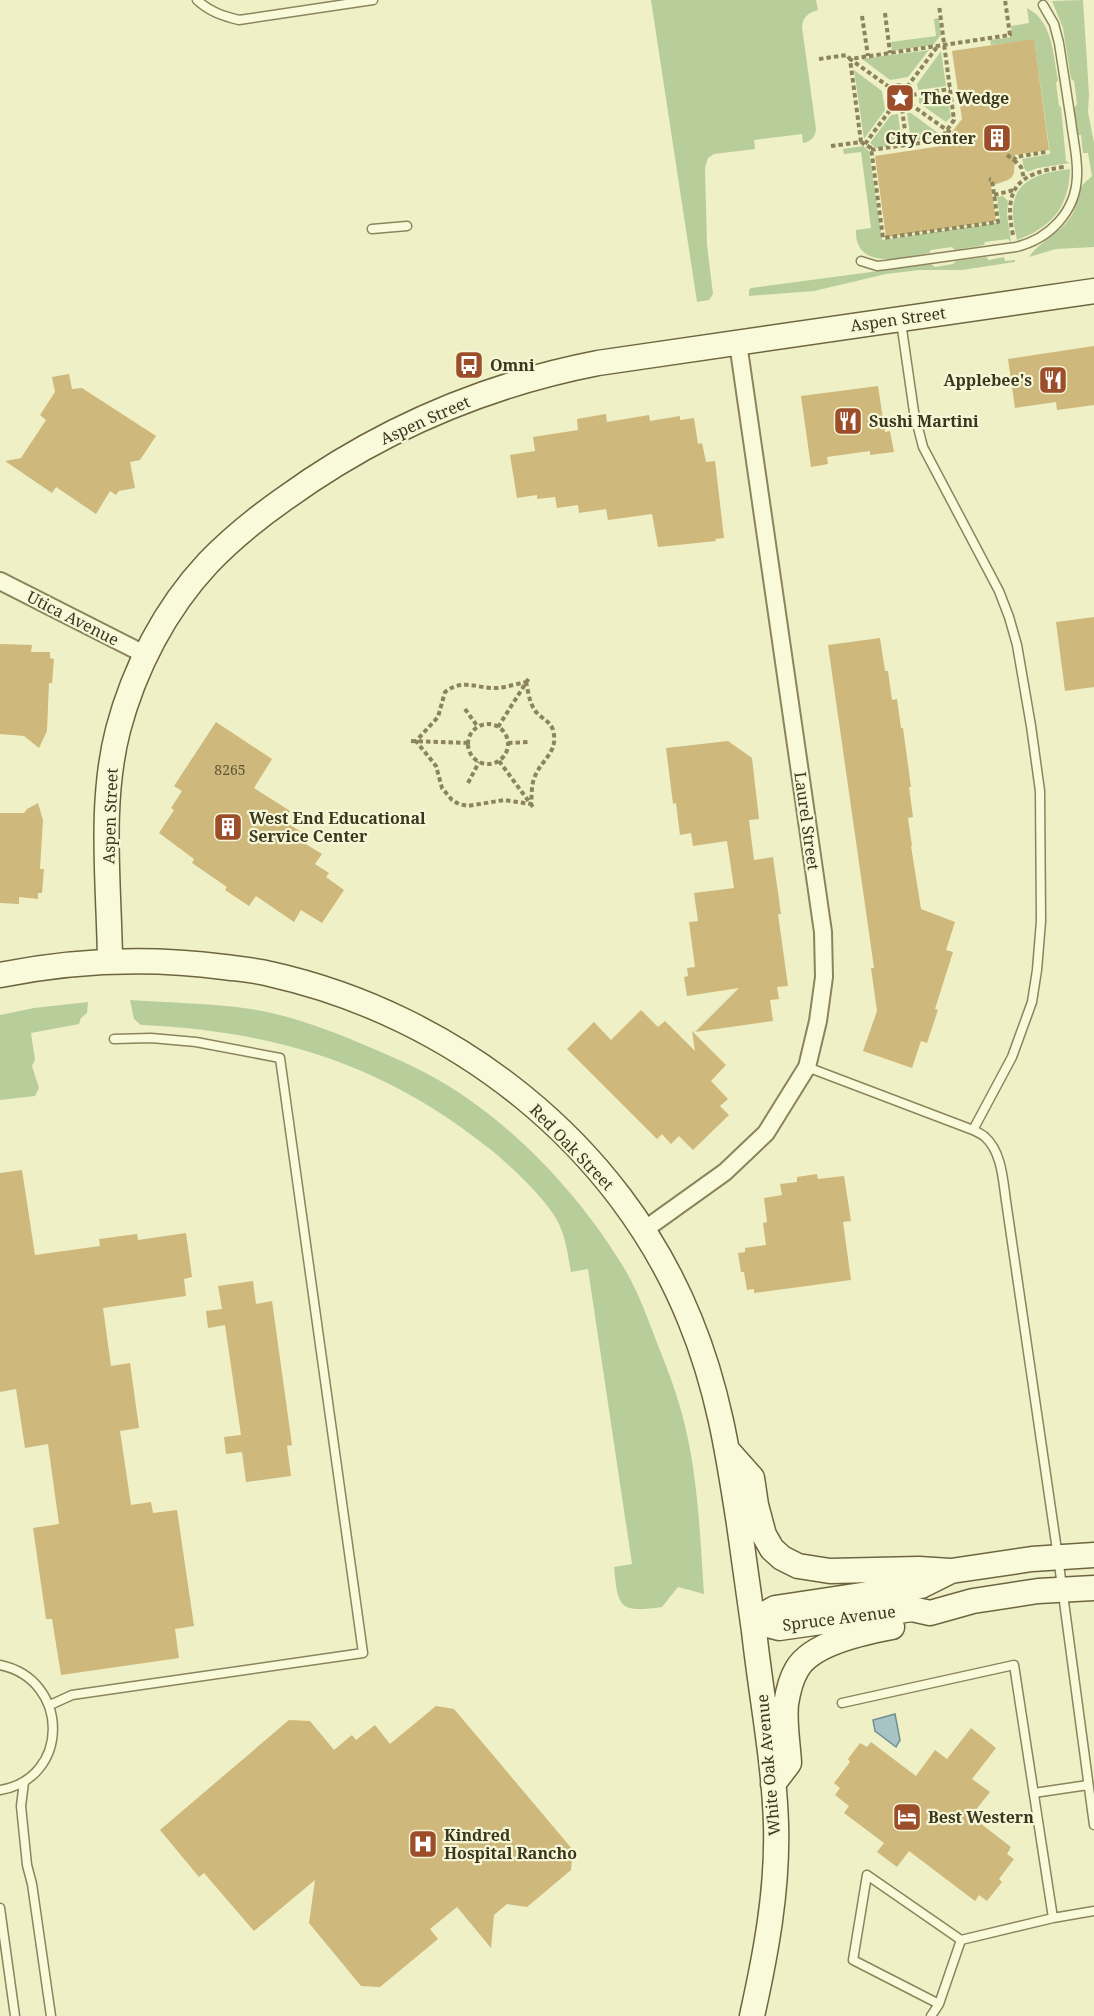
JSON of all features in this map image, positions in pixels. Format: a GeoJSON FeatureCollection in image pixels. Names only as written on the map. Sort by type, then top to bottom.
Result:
{"type":"FeatureCollection","features":[{"type":"Feature","properties":{"kind":"street","name":"Aspen Street"},"geometry":{"type":"LineString","coordinates":[[110,960],[107,827],[109,787],[118,729],[130,691],[161,627],[184,593],[208,564],[236,536],[300,488],[337,463],[381,439],[459,403],[538,376],[598,363],[1094,291]]}},
{"type":"Feature","properties":{"kind":"street","name":"Laurel Street"},"geometry":{"type":"LineString","coordinates":[[644,1230],[725,1172],[766,1133],[807,1067],[818,1022],[824,977],[823,932],[738,343]]}},
{"type":"Feature","properties":{"kind":"street","name":"Utica Avenue"},"geometry":{"type":"LineString","coordinates":[[0,581],[146,655]]}},
{"type":"Feature","properties":{"kind":"street","name":"Red Oak Street"},"geometry":{"type":"LineString","coordinates":[[0,975],[30,969],[110,960],[189,963],[268,973],[347,996],[421,1028],[487,1068],[544,1114],[598,1170],[644,1230],[674,1283],[690,1320],[708,1367],[719,1407],[728,1451],[753,1621]]}},
{"type":"Feature","properties":{"kind":"street"},"geometry":{"type":"LineString","coordinates":[[728,1451],[752,1478],[759,1521],[764,1535],[772,1549],[782,1558],[798,1566],[830,1571],[919,1569],[951,1571]]}},
{"type":"Feature","properties":{"kind":"street","name":"Spruce Avenue"},"geometry":{"type":"LineString","coordinates":[[753,1621],[775,1608],[921,1586],[951,1571],[1032,1559],[1094,1555]]}},
{"type":"Feature","properties":{"kind":"street","name":"Spruce Avenue"},"geometry":{"type":"LineString","coordinates":[[753,1621],[778,1628],[912,1609],[930,1613],[973,1600],[1062,1589],[1094,1588]]}},
{"type":"Feature","properties":{"kind":"street"},"geometry":{"type":"LineString","coordinates":[[773,1784],[789,1763],[786,1706],[790,1683],[798,1667],[809,1656],[833,1644],[862,1633],[914,1623],[930,1613]]}},
{"type":"Feature","properties":{"kind":"street","name":"White Oak Avenue"},"geometry":{"type":"LineString","coordinates":[[753,1621],[776,1826],[768,1943],[753,2016]]}},
{"type":"Feature","properties":{"kind":"lane"},"geometry":{"type":"LineString","coordinates":[[197,0],[207,9],[239,20],[373,0]]}},
{"type":"Feature","properties":{"kind":"lane"},"geometry":{"type":"LineString","coordinates":[[861,261],[886,266],[1016,247],[1045,235],[1063,217],[1075,190],[1077,165],[1059,43],[1054,24],[1043,5]]}},
{"type":"Feature","properties":{"kind":"lane"},"geometry":{"type":"LineString","coordinates":[[372,229],[407,226]]}},
{"type":"Feature","properties":{"kind":"lane"},"geometry":{"type":"LineString","coordinates":[[900,319],[914,412],[923,447],[999,591],[1009,618],[1017,645],[1032,726],[1040,791],[1041,921],[1032,1002],[1012,1057],[973,1130]]}},
{"type":"Feature","properties":{"kind":"lane"},"geometry":{"type":"LineString","coordinates":[[50,1705],[72,1695],[363,1653],[280,1058],[196,1042],[151,1038],[114,1038]]}},
{"type":"Feature","properties":{"kind":"lane"},"geometry":{"type":"LineString","coordinates":[[807,1067],[973,1130],[985,1137],[995,1152],[1002,1172],[1094,1825]]}},
{"type":"Feature","properties":{"kind":"lane"},"geometry":{"type":"LineString","coordinates":[[0,1665],[28,1676],[41,1689],[50,1705],[54,1726],[51,1748],[40,1767],[24,1782],[0,1790]]}},
{"type":"Feature","properties":{"kind":"lane"},"geometry":{"type":"LineString","coordinates":[[842,1703],[1014,1665],[1053,1917]]}},
{"type":"Feature","properties":{"kind":"lane"},"geometry":{"type":"LineString","coordinates":[[24,1782],[21,1806],[27,1865],[32,1884],[51,2016]]}},
{"type":"Feature","properties":{"kind":"lane"},"geometry":{"type":"LineString","coordinates":[[1034,1793],[1088,1785]]}},
{"type":"Feature","properties":{"kind":"lane"},"geometry":{"type":"LineString","coordinates":[[939,2004],[853,1960],[867,1875],[961,1940],[1053,1917],[1094,1911]]}},
{"type":"Feature","properties":{"kind":"lane"},"geometry":{"type":"LineString","coordinates":[[0,1908],[15,2016]]}},
{"type":"Feature","properties":{"kind":"lane"},"geometry":{"type":"LineString","coordinates":[[932,2016],[939,2004],[961,1940]]}},
{"type":"Feature","properties":{"kind":"path"},"geometry":{"type":"LineString","coordinates":[[850,59],[1010,35],[1005,0]]}},
{"type":"Feature","properties":{"kind":"path"},"geometry":{"type":"LineString","coordinates":[[871,150],[940,140],[949,132],[954,120],[939,5]]}},
{"type":"Feature","properties":{"kind":"path"},"geometry":{"type":"LineString","coordinates":[[885,13],[890,52]]}},
{"type":"Feature","properties":{"kind":"path"},"geometry":{"type":"LineString","coordinates":[[862,16],[868,56]]}},
{"type":"Feature","properties":{"kind":"path"},"geometry":{"type":"LineString","coordinates":[[907,87],[938,46]]}},
{"type":"Feature","properties":{"kind":"path"},"geometry":{"type":"LineString","coordinates":[[819,59],[847,55],[892,89]]}},
{"type":"Feature","properties":{"kind":"path"},"geometry":{"type":"LineString","coordinates":[[850,59],[863,143],[871,150],[883,238],[998,222],[990,178]]}},
{"type":"Feature","properties":{"kind":"path"},"geometry":{"type":"LineString","coordinates":[[897,85],[907,87],[912,95],[910,104],[902,109],[893,106],[889,98],[892,89],[897,85]]}},
{"type":"Feature","properties":{"kind":"path"},"geometry":{"type":"LineString","coordinates":[[912,95],[950,89]]}},
{"type":"Feature","properties":{"kind":"path"},"geometry":{"type":"LineString","coordinates":[[910,104],[949,132]]}},
{"type":"Feature","properties":{"kind":"path"},"geometry":{"type":"LineString","coordinates":[[831,146],[863,143],[893,106]]}},
{"type":"Feature","properties":{"kind":"path"},"geometry":{"type":"LineString","coordinates":[[902,109],[907,145]]}},
{"type":"Feature","properties":{"kind":"path"},"geometry":{"type":"LineString","coordinates":[[1014,160],[1016,157],[1046,152]]}},
{"type":"Feature","properties":{"kind":"path"},"geometry":{"type":"LineString","coordinates":[[1007,155],[1021,167],[1024,178]]}},
{"type":"Feature","properties":{"kind":"path"},"geometry":{"type":"LineString","coordinates":[[1016,247],[1009,211],[1015,190],[1024,178],[1045,170],[1077,165]]}},
{"type":"Feature","properties":{"kind":"path"},"geometry":{"type":"LineString","coordinates":[[994,195],[1015,190]]}},
{"type":"Feature","properties":{"kind":"path"},"geometry":{"type":"LineString","coordinates":[[498,727],[527,680]]}},
{"type":"Feature","properties":{"kind":"path"},"geometry":{"type":"LineString","coordinates":[[413,741],[438,717],[443,696],[448,689],[465,684],[497,688],[527,680]]}},
{"type":"Feature","properties":{"kind":"path"},"geometry":{"type":"LineString","coordinates":[[527,680],[534,710],[550,724],[554,737],[551,755],[533,781],[532,806]]}},
{"type":"Feature","properties":{"kind":"path"},"geometry":{"type":"LineString","coordinates":[[465,709],[478,727]]}},
{"type":"Feature","properties":{"kind":"path"},"geometry":{"type":"LineString","coordinates":[[486,724],[498,727],[506,737],[507,750],[499,761],[492,764],[479,762],[470,753],[468,743],[471,734],[478,727],[486,724]]}},
{"type":"Feature","properties":{"kind":"path"},"geometry":{"type":"LineString","coordinates":[[413,741],[468,743]]}},
{"type":"Feature","properties":{"kind":"path"},"geometry":{"type":"LineString","coordinates":[[413,741],[436,766],[442,788],[452,800],[459,804],[468,806],[504,800],[532,806]]}},
{"type":"Feature","properties":{"kind":"path"},"geometry":{"type":"LineString","coordinates":[[508,743],[528,742]]}},
{"type":"Feature","properties":{"kind":"path"},"geometry":{"type":"LineString","coordinates":[[499,761],[532,806]]}},
{"type":"Feature","properties":{"kind":"path"},"geometry":{"type":"LineString","coordinates":[[468,783],[479,762]]}},
{"type":"Feature","properties":{"kind":"green space"},"geometry":{"type":"Polygon","coordinates":[[[651,0],[816,0],[818,10],[807,16],[802,27],[815,134],[809,141],[803,143],[802,134],[754,140],[755,149],[714,154],[708,158],[705,168],[707,245],[713,294],[709,300],[697,302],[651,0]]]}},
{"type":"Feature","properties":{"kind":"green space"},"geometry":{"type":"Polygon","coordinates":[[[1083,0],[1089,94],[1088,112],[1094,143],[1094,247],[1056,249],[1029,257],[1070,218],[1082,186],[1092,176],[1088,153],[1083,153],[1081,135],[1078,135],[1074,108],[1077,104],[1074,81],[1071,79],[1063,28],[1052,1],[1083,0]]]}},
{"type":"Feature","properties":{"kind":"green space"},"geometry":{"type":"Polygon","coordinates":[[[1027,8],[1042,21],[1053,50],[1066,161],[1070,163],[1027,172],[1022,159],[1050,154],[1034,40],[991,45],[990,40],[1012,37],[1011,26],[1029,23],[1027,8]]]}},
{"type":"Feature","properties":{"kind":"green space"},"geometry":{"type":"Polygon","coordinates":[[[939,18],[941,35],[933,45],[892,51],[891,42],[936,36],[934,19],[939,18]]]}},
{"type":"Feature","properties":{"kind":"green space"},"geometry":{"type":"Polygon","coordinates":[[[929,50],[908,77],[890,80],[862,59],[929,50]]]}},
{"type":"Feature","properties":{"kind":"green space"},"geometry":{"type":"Polygon","coordinates":[[[941,51],[946,86],[918,90],[917,84],[941,51]]]}},
{"type":"Feature","properties":{"kind":"green space"},"geometry":{"type":"Polygon","coordinates":[[[854,70],[882,91],[885,110],[864,139],[854,70]]]}},
{"type":"Feature","properties":{"kind":"green space"},"geometry":{"type":"Polygon","coordinates":[[[947,94],[951,117],[946,122],[919,103],[919,98],[947,94]]]}},
{"type":"Feature","properties":{"kind":"green space"},"geometry":{"type":"Polygon","coordinates":[[[907,113],[911,113],[938,133],[934,138],[911,141],[907,113]]]}},
{"type":"Feature","properties":{"kind":"green space"},"geometry":{"type":"Polygon","coordinates":[[[898,114],[902,144],[876,148],[870,143],[891,115],[898,114]]]}},
{"type":"Feature","properties":{"kind":"green space"},"geometry":{"type":"Polygon","coordinates":[[[863,146],[869,151],[882,240],[996,223],[1000,220],[997,197],[1003,196],[1008,201],[1007,214],[1011,242],[1008,239],[985,242],[984,245],[955,250],[952,247],[931,250],[929,253],[890,259],[880,259],[863,252],[857,242],[856,230],[871,228],[861,152],[844,154],[843,149],[863,146]]]}},
{"type":"Feature","properties":{"kind":"green space"},"geometry":{"type":"Polygon","coordinates":[[[1070,169],[1066,194],[1056,214],[1040,229],[1017,240],[1013,207],[1020,189],[1042,174],[1070,169]]]}},
{"type":"Feature","properties":{"kind":"green space"},"geometry":{"type":"Polygon","coordinates":[[[986,257],[989,260],[1004,257],[1005,261],[1015,260],[1015,262],[962,270],[920,270],[886,274],[814,291],[749,296],[751,288],[931,264],[935,267],[953,264],[956,261],[986,257]]]}},
{"type":"Feature","properties":{"kind":"green space"},"geometry":{"type":"Polygon","coordinates":[[[130,1000],[251,1009],[294,1019],[335,1033],[442,1082],[494,1118],[542,1162],[585,1211],[626,1271],[643,1307],[669,1374],[682,1414],[692,1458],[698,1504],[704,1594],[678,1587],[662,1607],[648,1609],[629,1608],[623,1605],[620,1599],[614,1567],[632,1564],[588,1269],[571,1272],[559,1224],[547,1205],[528,1184],[491,1150],[451,1120],[369,1074],[326,1057],[238,1035],[141,1025],[134,1019],[130,1000]]]}},
{"type":"Feature","properties":{"kind":"green space"},"geometry":{"type":"Polygon","coordinates":[[[88,1002],[87,1013],[81,1018],[79,1024],[31,1033],[35,1060],[32,1066],[39,1088],[35,1096],[0,1100],[0,1015],[34,1008],[88,1002]]]}},
{"type":"Feature","properties":{"kind":"water"},"geometry":{"type":"Polygon","coordinates":[[[895,1714],[900,1740],[896,1747],[875,1731],[873,1720],[895,1714]]]}},
{"type":"Feature","properties":{"kind":"building","name":"City Center"},"geometry":{"type":"Polygon","coordinates":[[[1034,39],[1049,150],[1015,155],[1012,177],[991,186],[996,221],[886,237],[875,156],[941,146],[962,119],[952,51],[1034,39]]]}},
{"type":"Feature","properties":{"kind":"building","name":"Applebee's"},"geometry":{"type":"Polygon","coordinates":[[[1094,346],[1094,405],[1057,410],[1056,402],[1015,408],[1008,359],[1094,346]]]}},
{"type":"Feature","properties":{"kind":"building"},"geometry":{"type":"Polygon","coordinates":[[[69,374],[72,389],[82,388],[156,436],[140,460],[130,462],[135,488],[119,491],[116,495],[110,491],[96,514],[56,487],[52,493],[5,461],[21,458],[46,420],[40,415],[55,392],[52,377],[69,374]]]}},
{"type":"Feature","properties":{"kind":"building","name":"Sushi Martini"},"geometry":{"type":"Polygon","coordinates":[[[878,386],[885,432],[890,431],[894,452],[870,455],[870,451],[827,457],[828,464],[811,467],[801,396],[878,386]]]}},
{"type":"Feature","properties":{"kind":"building"},"geometry":{"type":"Polygon","coordinates":[[[606,414],[607,422],[649,415],[650,421],[680,416],[680,420],[694,418],[698,444],[702,443],[706,462],[715,461],[724,538],[715,539],[716,541],[658,547],[652,514],[608,520],[606,509],[579,513],[578,505],[557,508],[555,497],[537,499],[537,495],[517,498],[510,455],[535,451],[533,437],[578,430],[577,419],[606,414]]]}},
{"type":"Feature","properties":{"kind":"building"},"geometry":{"type":"Polygon","coordinates":[[[1094,617],[1094,687],[1065,691],[1056,622],[1094,617]]]}},
{"type":"Feature","properties":{"kind":"building"},"geometry":{"type":"Polygon","coordinates":[[[880,638],[892,700],[897,699],[901,728],[903,728],[913,817],[908,818],[921,909],[955,922],[946,950],[953,952],[935,1009],[938,1010],[927,1043],[921,1041],[912,1068],[863,1051],[877,1011],[871,968],[874,968],[828,645],[880,638]]]}},
{"type":"Feature","properties":{"kind":"building"},"geometry":{"type":"Polygon","coordinates":[[[0,644],[32,645],[31,652],[50,652],[50,658],[54,659],[52,683],[49,683],[47,731],[39,748],[24,736],[0,734],[0,644]]]}},
{"type":"Feature","properties":{"kind":"building","name":"West End Educational Service Center"},"geometry":{"type":"Polygon","coordinates":[[[216,722],[272,759],[254,788],[290,811],[284,821],[309,837],[304,843],[322,854],[315,864],[329,873],[326,877],[344,890],[322,923],[301,910],[294,922],[256,896],[249,906],[225,890],[227,887],[192,863],[194,859],[159,833],[174,810],[171,808],[182,791],[174,786],[216,722]]]}},
{"type":"Feature","properties":{"kind":"building"},"geometry":{"type":"Polygon","coordinates":[[[728,741],[752,758],[759,819],[749,820],[754,860],[773,857],[788,986],[777,987],[779,999],[770,1000],[773,1021],[695,1032],[739,988],[687,996],[684,977],[688,976],[687,968],[695,967],[689,922],[698,921],[694,893],[734,888],[727,841],[693,846],[691,833],[680,835],[676,803],[673,804],[666,748],[728,741]]]}},
{"type":"Feature","properties":{"kind":"building"},"geometry":{"type":"Polygon","coordinates":[[[38,803],[43,820],[40,869],[44,869],[42,893],[38,893],[38,899],[19,897],[19,904],[0,903],[0,813],[24,813],[38,803]]]}},
{"type":"Feature","properties":{"kind":"building"},"geometry":{"type":"Polygon","coordinates":[[[641,1010],[658,1027],[665,1021],[695,1051],[692,1031],[726,1065],[711,1081],[728,1099],[720,1106],[729,1115],[693,1150],[679,1136],[671,1144],[662,1134],[657,1139],[567,1049],[594,1022],[611,1040],[641,1010]]]}},
{"type":"Feature","properties":{"kind":"building"},"geometry":{"type":"Polygon","coordinates":[[[22,1170],[35,1255],[100,1246],[99,1239],[137,1234],[138,1240],[186,1233],[192,1277],[184,1279],[186,1296],[103,1308],[111,1366],[130,1363],[139,1428],[120,1431],[131,1505],[151,1502],[153,1513],[177,1510],[194,1626],[175,1629],[179,1658],[61,1675],[52,1619],[46,1619],[33,1528],[59,1524],[48,1444],[25,1448],[16,1389],[0,1392],[0,1173],[22,1170]]]}},
{"type":"Feature","properties":{"kind":"building"},"geometry":{"type":"Polygon","coordinates":[[[817,1174],[818,1179],[844,1176],[851,1221],[843,1222],[851,1280],[754,1293],[754,1289],[747,1290],[738,1253],[745,1252],[745,1248],[766,1245],[763,1223],[767,1222],[764,1198],[782,1195],[780,1184],[797,1182],[797,1177],[817,1174]]]}},
{"type":"Feature","properties":{"kind":"building"},"geometry":{"type":"Polygon","coordinates":[[[253,1281],[256,1304],[272,1301],[292,1445],[287,1446],[291,1476],[246,1482],[242,1452],[226,1454],[224,1437],[241,1435],[225,1325],[208,1328],[206,1311],[222,1309],[218,1286],[253,1281]]]}},
{"type":"Feature","properties":{"kind":"building"},"geometry":{"type":"Polygon","coordinates":[[[436,1706],[454,1709],[573,1850],[571,1870],[527,1907],[507,1904],[494,1915],[491,1948],[457,1907],[430,1929],[438,1939],[380,1987],[361,1986],[309,1923],[315,1880],[254,1931],[204,1873],[199,1877],[160,1830],[289,1720],[310,1721],[334,1750],[352,1735],[356,1740],[375,1725],[390,1744],[436,1706]]]}},
{"type":"Feature","properties":{"kind":"building"},"geometry":{"type":"Polygon","coordinates":[[[971,1728],[996,1748],[972,1779],[990,1792],[971,1816],[1011,1847],[1007,1854],[1014,1859],[999,1879],[1002,1882],[987,1901],[979,1895],[975,1901],[909,1851],[897,1867],[877,1852],[884,1843],[844,1813],[849,1806],[835,1795],[840,1788],[834,1783],[850,1762],[848,1759],[860,1743],[867,1747],[871,1742],[916,1776],[935,1750],[947,1759],[971,1728]]]}},
{"type":"Feature","properties":{"kind":"place","name":"The Wedge"},"geometry":{"type":"Point","coordinates":[900,98]}},
{"type":"Feature","properties":{"kind":"place","name":"City Center"},"geometry":{"type":"Point","coordinates":[997,138]}},
{"type":"Feature","properties":{"kind":"place","name":"Omni"},"geometry":{"type":"Point","coordinates":[469,365]}},
{"type":"Feature","properties":{"kind":"place","name":"Applebee's"},"geometry":{"type":"Point","coordinates":[1053,380]}},
{"type":"Feature","properties":{"kind":"place","name":"Sushi Martini"},"geometry":{"type":"Point","coordinates":[848,421]}},
{"type":"Feature","properties":{"kind":"place","name":"West End Educational Service Center"},"geometry":{"type":"Point","coordinates":[228,827]}},
{"type":"Feature","properties":{"kind":"place","name":"Best Western"},"geometry":{"type":"Point","coordinates":[907,1817]}},
{"type":"Feature","properties":{"kind":"place","name":"Kindred Hospital Rancho"},"geometry":{"type":"Point","coordinates":[423,1844]}}]}
